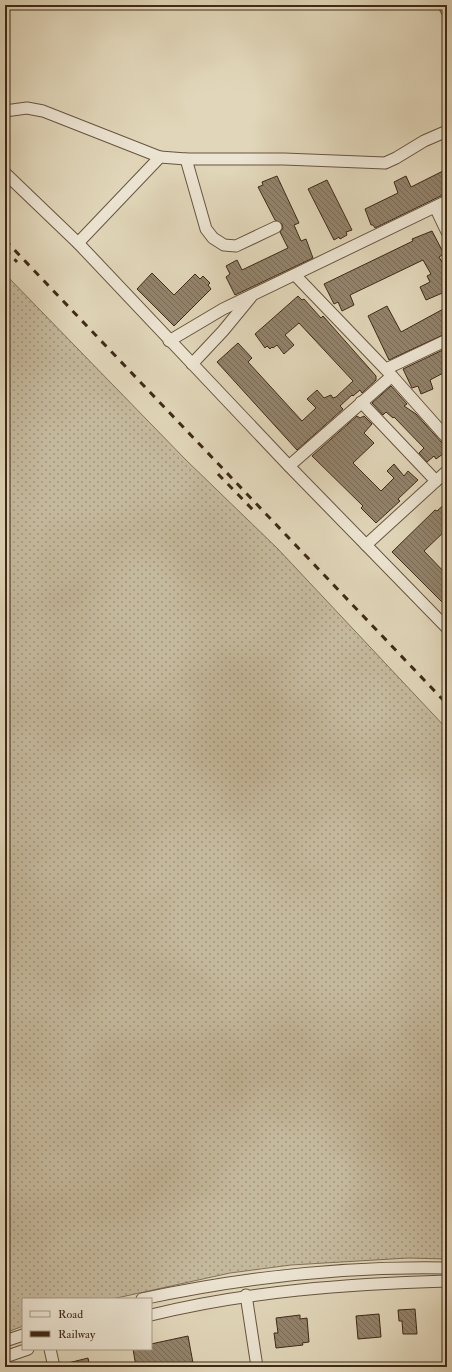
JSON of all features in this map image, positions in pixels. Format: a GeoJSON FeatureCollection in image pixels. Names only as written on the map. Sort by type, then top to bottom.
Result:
{"type":"FeatureCollection","features":[{"type":"Feature","properties":{"kind":"street"},"geometry":{"type":"LineString","coordinates":[[444,5],[447,11]]}},
{"type":"Feature","properties":{"kind":"street"},"geometry":{"type":"LineString","coordinates":[[5,110],[27,108],[43,111],[160,157],[186,159],[284,159],[385,163],[424,141],[447,131]]}},
{"type":"Feature","properties":{"kind":"street"},"geometry":{"type":"LineString","coordinates":[[78,243],[160,157]]}},
{"type":"Feature","properties":{"kind":"street"},"geometry":{"type":"LineString","coordinates":[[186,159],[206,228],[212,238],[224,245],[236,246],[276,227]]}},
{"type":"Feature","properties":{"kind":"street"},"geometry":{"type":"LineString","coordinates":[[5,173],[78,243],[169,341],[447,628]]}},
{"type":"Feature","properties":{"kind":"street"},"geometry":{"type":"LineString","coordinates":[[169,341],[209,316],[447,201]]}},
{"type":"Feature","properties":{"kind":"street"},"geometry":{"type":"LineString","coordinates":[[435,207],[447,232]]}},
{"type":"Feature","properties":{"kind":"street"},"geometry":{"type":"LineString","coordinates":[[295,275],[389,372],[447,438]]}},
{"type":"Feature","properties":{"kind":"street"},"geometry":{"type":"LineString","coordinates":[[192,364],[223,331],[252,296]]}},
{"type":"Feature","properties":{"kind":"street"},"geometry":{"type":"LineString","coordinates":[[289,466],[361,402],[389,372],[447,340]]}},
{"type":"Feature","properties":{"kind":"street"},"geometry":{"type":"LineString","coordinates":[[361,402],[436,482]]}},
{"type":"Feature","properties":{"kind":"street"},"geometry":{"type":"LineString","coordinates":[[366,545],[447,471]]}},
{"type":"Feature","properties":{"kind":"street"},"geometry":{"type":"LineString","coordinates":[[146,1298],[182,1290],[290,1274],[408,1267],[447,1268]]}},
{"type":"Feature","properties":{"kind":"street"},"geometry":{"type":"LineString","coordinates":[[152,1314],[189,1305],[246,1295],[344,1286],[447,1281]]}},
{"type":"Feature","properties":{"kind":"street"},"geometry":{"type":"LineString","coordinates":[[246,1295],[257,1367]]}},
{"type":"Feature","properties":{"kind":"street"},"geometry":{"type":"LineString","coordinates":[[5,1341],[22,1335]]}},
{"type":"Feature","properties":{"kind":"street"},"geometry":{"type":"LineString","coordinates":[[5,1356],[25,1350]]}},
{"type":"Feature","properties":{"kind":"street"},"geometry":{"type":"LineString","coordinates":[[50,1350],[54,1367]]}},
{"type":"Feature","properties":{"kind":"shaded area"},"geometry":{"type":"Polygon","coordinates":[[[5,274],[186,460],[278,549],[447,729],[447,1259],[408,1258],[291,1265],[230,1273],[117,1298],[22,1298],[22,1326],[5,1333],[5,274]]]}},
{"type":"Feature","properties":{"kind":"building"},"geometry":{"type":"Polygon","coordinates":[[[443,171],[447,178],[447,193],[375,228],[371,225],[365,209],[398,193],[394,182],[406,176],[411,187],[443,171]]]}},
{"type":"Feature","properties":{"kind":"building"},"geometry":{"type":"Polygon","coordinates":[[[277,176],[299,223],[294,225],[301,241],[306,239],[313,258],[235,295],[226,277],[230,274],[226,266],[237,260],[242,270],[288,248],[280,232],[283,228],[282,224],[275,220],[258,187],[263,185],[262,182],[277,176]]]}},
{"type":"Feature","properties":{"kind":"building"},"geometry":{"type":"Polygon","coordinates":[[[327,180],[352,230],[346,232],[347,235],[340,239],[339,237],[334,240],[308,189],[327,180]]]}},
{"type":"Feature","properties":{"kind":"building"},"geometry":{"type":"Polygon","coordinates":[[[432,231],[444,254],[439,257],[447,270],[447,291],[426,300],[420,287],[430,282],[427,276],[431,274],[423,260],[350,295],[354,305],[342,311],[338,302],[334,304],[324,284],[413,241],[412,239],[432,231]]]}},
{"type":"Feature","properties":{"kind":"building"},"geometry":{"type":"Polygon","coordinates":[[[152,273],[174,295],[195,274],[200,279],[203,276],[210,283],[208,285],[211,289],[174,326],[137,289],[152,273]]]}},
{"type":"Feature","properties":{"kind":"building"},"geometry":{"type":"Polygon","coordinates":[[[298,296],[302,300],[304,299],[321,318],[323,316],[376,376],[376,380],[362,393],[360,390],[353,396],[352,395],[340,406],[343,409],[297,450],[217,362],[238,343],[252,358],[248,362],[302,421],[316,408],[307,399],[317,390],[324,398],[331,395],[333,398],[336,397],[353,381],[299,323],[285,335],[294,345],[284,354],[277,345],[270,349],[267,346],[265,348],[255,334],[298,296]]]}},
{"type":"Feature","properties":{"kind":"building"},"geometry":{"type":"Polygon","coordinates":[[[387,306],[401,332],[447,307],[447,333],[389,360],[368,316],[387,306]]]}},
{"type":"Feature","properties":{"kind":"building"},"geometry":{"type":"Polygon","coordinates":[[[447,348],[447,371],[430,380],[433,389],[421,394],[418,386],[412,388],[403,369],[447,348]]]}},
{"type":"Feature","properties":{"kind":"building"},"geometry":{"type":"Polygon","coordinates":[[[391,386],[407,404],[404,406],[416,414],[442,443],[447,445],[447,451],[436,459],[434,456],[427,462],[419,453],[424,448],[394,417],[393,418],[386,412],[383,415],[372,403],[391,386]]]}},
{"type":"Feature","properties":{"kind":"building"},"geometry":{"type":"Polygon","coordinates":[[[357,416],[360,418],[364,416],[372,424],[364,433],[374,443],[353,463],[381,491],[394,478],[387,471],[394,464],[404,476],[408,471],[418,480],[398,499],[400,501],[376,523],[361,508],[363,506],[312,456],[357,416]]]}},
{"type":"Feature","properties":{"kind":"building"},"geometry":{"type":"Polygon","coordinates":[[[447,502],[447,529],[424,551],[447,575],[447,607],[392,552],[435,510],[437,511],[447,502]]]}},
{"type":"Feature","properties":{"kind":"building"},"geometry":{"type":"Polygon","coordinates":[[[415,1309],[417,1334],[403,1334],[402,1321],[399,1321],[398,1310],[415,1309]]]}},
{"type":"Feature","properties":{"kind":"building"},"geometry":{"type":"Polygon","coordinates":[[[379,1314],[381,1337],[358,1339],[356,1316],[379,1314]]]}},
{"type":"Feature","properties":{"kind":"building"},"geometry":{"type":"Polygon","coordinates":[[[300,1315],[300,1319],[307,1318],[309,1342],[302,1343],[303,1345],[276,1348],[274,1333],[278,1333],[276,1318],[300,1315]]]}},
{"type":"Feature","properties":{"kind":"building"},"geometry":{"type":"Polygon","coordinates":[[[188,1336],[193,1363],[173,1367],[169,1367],[168,1363],[136,1367],[133,1350],[152,1350],[152,1344],[188,1336]]]}},
{"type":"Feature","properties":{"kind":"building"},"geometry":{"type":"Polygon","coordinates":[[[88,1358],[90,1367],[64,1367],[64,1364],[88,1358]]]}},
{"type":"Feature","properties":{"kind":"railway"},"geometry":{"type":"LineString","coordinates":[[5,240],[447,704]]}},
{"type":"Feature","properties":{"kind":"railway"},"geometry":{"type":"LineString","coordinates":[[5,249],[17,262]]}},
{"type":"Feature","properties":{"kind":"railway"},"geometry":{"type":"LineString","coordinates":[[218,474],[256,513]]}}]}
